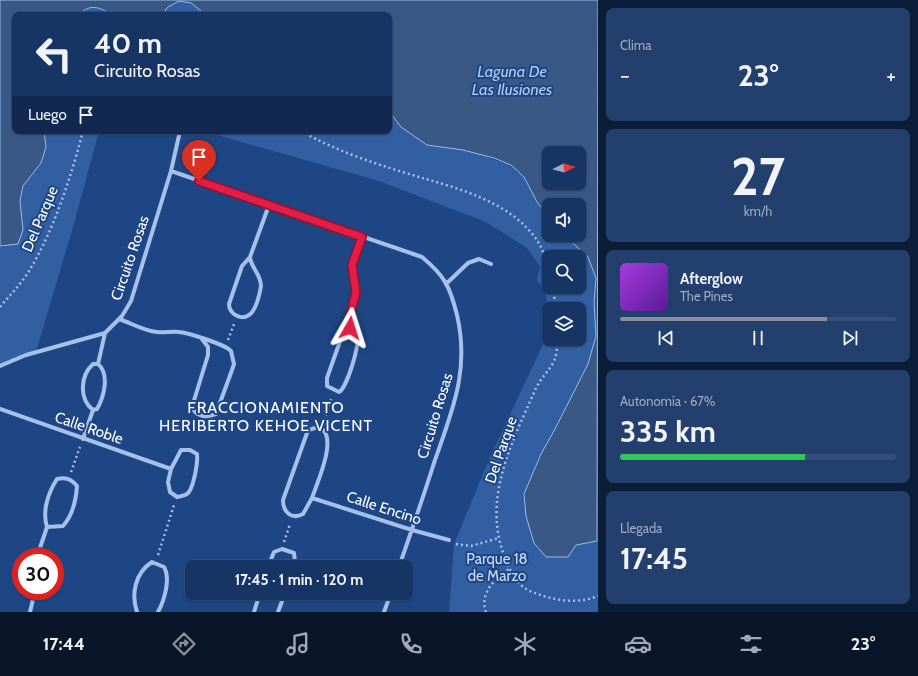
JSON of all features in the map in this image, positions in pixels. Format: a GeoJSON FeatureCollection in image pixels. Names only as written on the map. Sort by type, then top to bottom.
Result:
{"type":"FeatureCollection","features":[{"type":"Feature","properties":{"kind":"street","name":"Circuito Rosas"},"geometry":{"type":"LineString","coordinates":[[0,366],[26,355],[105,333],[119,319],[131,301],[171,171],[179,134]]}},
{"type":"Feature","properties":{"kind":"street","name":"Circuito Rosas"},"geometry":{"type":"LineString","coordinates":[[171,171],[422,257],[438,270],[452,298],[460,331],[462,368],[456,399],[401,560]]}},
{"type":"Feature","properties":{"kind":"street"},"geometry":{"type":"LineString","coordinates":[[250,257],[252,265],[260,276],[261,288],[253,311],[249,316],[237,316],[229,308],[229,304],[242,266],[250,257],[269,205]]}},
{"type":"Feature","properties":{"kind":"street"},"geometry":{"type":"LineString","coordinates":[[350,316],[350,328],[358,333],[358,342],[345,386],[339,392],[334,391],[328,386],[327,378],[350,316],[356,292],[352,265],[362,237]]}},
{"type":"Feature","properties":{"kind":"street"},"geometry":{"type":"LineString","coordinates":[[446,284],[468,262],[479,259],[491,264]]}},
{"type":"Feature","properties":{"kind":"street"},"geometry":{"type":"LineString","coordinates":[[119,319],[157,332],[177,332],[202,339],[231,351],[234,364],[217,412],[213,416],[194,412],[193,403],[208,355],[208,347],[202,339]]}},
{"type":"Feature","properties":{"kind":"street"},"geometry":{"type":"LineString","coordinates":[[98,364],[105,333]]}},
{"type":"Feature","properties":{"kind":"street"},"geometry":{"type":"LineString","coordinates":[[93,410],[88,406],[83,395],[84,382],[90,367],[93,364],[98,364]]}},
{"type":"Feature","properties":{"kind":"street"},"geometry":{"type":"LineString","coordinates":[[83,439],[93,410],[97,409],[101,401],[104,388],[102,367],[98,364]]}},
{"type":"Feature","properties":{"kind":"street","name":"Calle Roble"},"geometry":{"type":"LineString","coordinates":[[0,409],[171,469]]}},
{"type":"Feature","properties":{"kind":"street"},"geometry":{"type":"LineString","coordinates":[[321,428],[327,435],[329,445],[312,498],[304,514],[292,516],[284,510],[283,500],[307,433],[311,429],[321,428]]}},
{"type":"Feature","properties":{"kind":"street"},"geometry":{"type":"LineString","coordinates":[[181,450],[190,450],[197,454],[198,463],[188,492],[183,496],[177,497],[170,492],[168,482],[171,469],[181,450]]}},
{"type":"Feature","properties":{"kind":"street"},"geometry":{"type":"LineString","coordinates":[[40,548],[47,527],[44,512],[51,489],[57,479],[69,479],[77,486],[74,506],[70,516],[63,526],[47,527]]}},
{"type":"Feature","properties":{"kind":"street","name":"Calle Encino"},"geometry":{"type":"LineString","coordinates":[[312,498],[412,530],[449,540]]}},
{"type":"Feature","properties":{"kind":"street"},"geometry":{"type":"LineString","coordinates":[[271,560],[274,552],[282,549],[294,553],[295,560]]}},
{"type":"Feature","properties":{"kind":"street"},"geometry":{"type":"LineString","coordinates":[[137,612],[135,596],[140,573],[152,562],[164,567],[167,572],[163,601],[158,612]]}},
{"type":"Feature","properties":{"kind":"street"},"geometry":{"type":"LineString","coordinates":[[30,612],[33,600]]}},
{"type":"Feature","properties":{"kind":"street"},"geometry":{"type":"LineString","coordinates":[[254,612],[258,600]]}},
{"type":"Feature","properties":{"kind":"street"},"geometry":{"type":"LineString","coordinates":[[278,612],[282,600]]}},
{"type":"Feature","properties":{"kind":"street"},"geometry":{"type":"LineString","coordinates":[[384,612],[388,600]]}},
{"type":"Feature","properties":{"kind":"path","name":"Del Parque"},"geometry":{"type":"LineString","coordinates":[[0,306],[29,272],[39,254],[65,191],[82,134]]}},
{"type":"Feature","properties":{"kind":"path"},"geometry":{"type":"LineString","coordinates":[[307,134],[334,148],[458,188],[488,202],[515,216],[534,236],[542,251]]}},
{"type":"Feature","properties":{"kind":"path"},"geometry":{"type":"LineString","coordinates":[[226,348],[237,316]]}},
{"type":"Feature","properties":{"kind":"path","name":"Del Parque"},"geometry":{"type":"LineString","coordinates":[[557,346],[553,363],[536,387],[513,440],[498,485],[497,508],[499,537],[509,569],[517,581],[527,589],[553,598],[564,600],[583,600],[598,596]]}},
{"type":"Feature","properties":{"kind":"path"},"geometry":{"type":"LineString","coordinates":[[321,428],[334,391]]}},
{"type":"Feature","properties":{"kind":"path"},"geometry":{"type":"LineString","coordinates":[[69,479],[83,439]]}},
{"type":"Feature","properties":{"kind":"path"},"geometry":{"type":"LineString","coordinates":[[155,563],[177,497]]}},
{"type":"Feature","properties":{"kind":"path"},"geometry":{"type":"LineString","coordinates":[[282,549],[292,516]]}},
{"type":"Feature","properties":{"kind":"path"},"geometry":{"type":"LineString","coordinates":[[449,540],[465,546],[498,539],[499,537]]}},
{"type":"Feature","properties":{"kind":"path"},"geometry":{"type":"LineString","coordinates":[[486,612],[486,592],[496,577],[509,569]]}},
{"type":"Feature","properties":{"kind":"green space"},"geometry":{"type":"Polygon","coordinates":[[[179,1],[191,3],[202,12],[164,12],[168,7],[179,1]]]}},
{"type":"Feature","properties":{"kind":"green space"},"geometry":{"type":"Polygon","coordinates":[[[93,6],[107,12],[81,12],[93,6]]]}},
{"type":"Feature","properties":{"kind":"green space","name":"Parque 18 de Marzo"},"geometry":{"type":"Polygon","coordinates":[[[392,115],[401,127],[510,165],[524,177],[537,202],[542,208],[542,242],[572,242],[580,250],[542,250],[542,288],[537,280],[540,267],[527,248],[486,222],[379,181],[214,134],[392,134],[392,115]]]}},
{"type":"Feature","properties":{"kind":"green space"},"geometry":{"type":"Polygon","coordinates":[[[44,134],[98,134],[73,227],[36,352],[0,366],[0,246],[4,247],[20,201],[23,186],[41,163],[44,134]]]}},
{"type":"Feature","properties":{"kind":"green space","name":"Parque 18 de Marzo"},"geometry":{"type":"Polygon","coordinates":[[[586,255],[596,279],[594,302],[596,336],[588,364],[541,454],[524,494],[526,516],[576,545],[598,539],[598,612],[449,612],[454,544],[490,457],[542,346],[586,346],[586,302],[547,302],[545,294],[586,294],[586,255]]]}},
{"type":"Feature","properties":{"kind":"water","name":"Laguna De Las Ilusiones"},"geometry":{"type":"Polygon","coordinates":[[[0,0],[598,0],[597,541],[576,545],[568,557],[546,557],[534,543],[526,516],[524,494],[541,454],[588,364],[596,336],[594,302],[596,278],[586,255],[586,250],[580,250],[572,242],[586,242],[586,198],[542,198],[542,208],[537,202],[524,177],[511,165],[494,158],[463,150],[427,145],[401,127],[392,115],[392,12],[202,12],[191,3],[179,1],[168,7],[164,12],[107,12],[98,8],[90,8],[82,12],[12,12],[12,134],[44,134],[46,147],[41,163],[23,186],[20,201],[23,230],[18,244],[0,246],[0,0]]]}},
{"type":"Feature","properties":{"kind":"district","name":"FRACCIONAMIENTO HERIBERTO KEHOE VICENT"},"geometry":{"type":"Point","coordinates":[266,416]}},
{"type":"Feature","properties":{"kind":"route"},"geometry":{"type":"LineString","coordinates":[[199,181],[362,237],[352,265],[356,292],[350,316],[350,328]]}}]}
